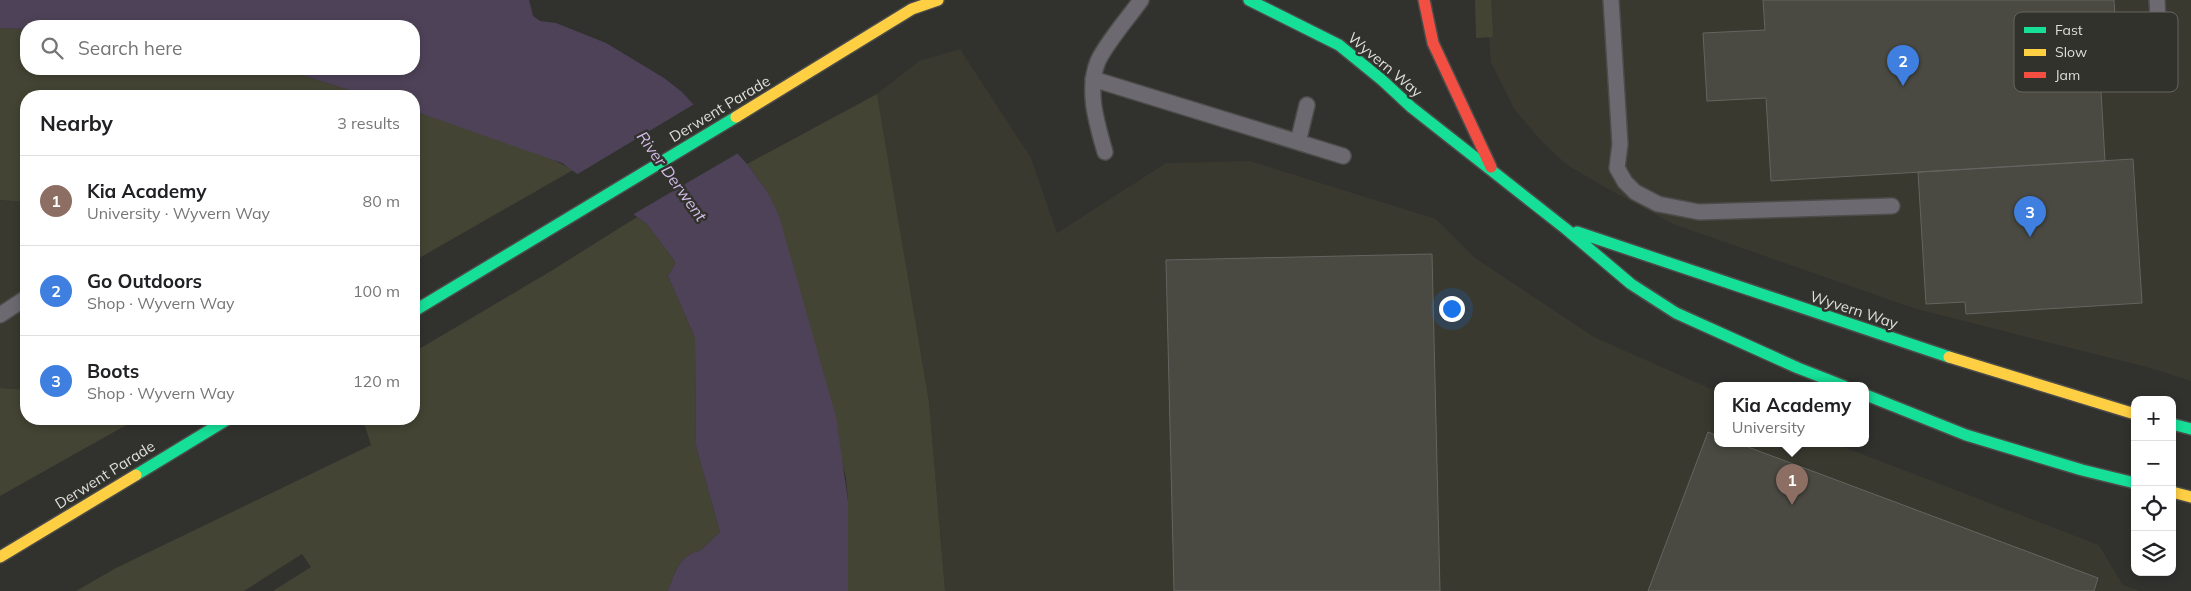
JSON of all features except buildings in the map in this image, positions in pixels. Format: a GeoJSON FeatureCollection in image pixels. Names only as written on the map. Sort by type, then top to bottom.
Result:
{"type":"FeatureCollection","features":[{"type":"Feature","properties":{"kind":"street","name":"Derwent Parade"},"geometry":{"type":"LineString","coordinates":[[420,307],[494,261],[772,96],[916,4],[938,0]]}},
{"type":"Feature","properties":{"kind":"street","name":"Wyvern Way"},"geometry":{"type":"LineString","coordinates":[[1249,0],[1339,45],[1376,74],[1411,107],[1491,169],[1528,201],[1566,229],[1630,284],[1676,313],[1798,368],[1834,382]]}},
{"type":"Feature","properties":{"kind":"street","name":"Wyvern Way"},"geometry":{"type":"LineString","coordinates":[[1424,0],[1433,43],[1491,169]]}},
{"type":"Feature","properties":{"kind":"street","name":"Wyvern Way"},"geometry":{"type":"LineString","coordinates":[[1566,229],[1895,340],[2131,413]]}},
{"type":"Feature","properties":{"kind":"street"},"geometry":{"type":"LineString","coordinates":[[1869,396],[1966,435],[2082,470],[2131,482]]}},
{"type":"Feature","properties":{"kind":"street","name":"Derwent Parade"},"geometry":{"type":"LineString","coordinates":[[0,557],[218,425]]}},
{"type":"Feature","properties":{"kind":"street"},"geometry":{"type":"LineString","coordinates":[[2176,425],[2191,429]]}},
{"type":"Feature","properties":{"kind":"street"},"geometry":{"type":"LineString","coordinates":[[2176,493],[2191,497]]}},
{"type":"Feature","properties":{"kind":"lane"},"geometry":{"type":"LineString","coordinates":[[1105,152],[1094,116],[1093,80],[1099,60],[1141,0]]}},
{"type":"Feature","properties":{"kind":"lane"},"geometry":{"type":"LineString","coordinates":[[1611,0],[1620,144],[1617,168],[1625,182],[1635,192],[1658,204],[1699,212],[1892,206]]}},
{"type":"Feature","properties":{"kind":"lane"},"geometry":{"type":"LineString","coordinates":[[1093,80],[1343,156]]}},
{"type":"Feature","properties":{"kind":"lane"},"geometry":{"type":"LineString","coordinates":[[1298,142],[1307,105]]}},
{"type":"Feature","properties":{"kind":"lane"},"geometry":{"type":"LineString","coordinates":[[0,315],[20,302]]}},
{"type":"Feature","properties":{"kind":"shaded area"},"geometry":{"type":"Polygon","coordinates":[[[1486,0],[2191,0],[2191,381],[2147,367],[1916,309],[1673,224],[1567,165],[1543,143],[1514,109],[1491,63],[1486,0]]]}},
{"type":"Feature","properties":{"kind":"shaded area"},"geometry":{"type":"Polygon","coordinates":[[[960,49],[1031,158],[1057,233],[1166,163],[1250,161],[1436,219],[1475,258],[1594,337],[1714,390],[1714,447],[1844,447],[2099,545],[2123,585],[2140,591],[945,591],[929,402],[877,94],[919,61],[960,49]]]}},
{"type":"Feature","properties":{"kind":"shaded area"},"geometry":{"type":"Polygon","coordinates":[[[0,200],[20,202],[20,390],[0,388],[0,200]]]}},
{"type":"Feature","properties":{"kind":"green space"},"geometry":{"type":"Polygon","coordinates":[[[1475,0],[1491,0],[1493,37],[1476,38],[1475,0]]]}},
{"type":"Feature","properties":{"kind":"green space"},"geometry":{"type":"Polygon","coordinates":[[[0,28],[20,29],[20,75],[302,75],[349,90],[20,90],[20,202],[0,200],[0,28]]]}},
{"type":"Feature","properties":{"kind":"green space"},"geometry":{"type":"Polygon","coordinates":[[[877,94],[929,402],[945,591],[848,591],[848,501],[846,477],[768,193],[747,164],[877,94]]]}},
{"type":"Feature","properties":{"kind":"green space"},"geometry":{"type":"Polygon","coordinates":[[[420,113],[542,154],[573,170],[420,258],[420,113]]]}},
{"type":"Feature","properties":{"kind":"green space"},"geometry":{"type":"Polygon","coordinates":[[[637,217],[647,224],[674,260],[675,264],[668,276],[695,338],[696,446],[720,532],[700,551],[693,553],[683,560],[676,571],[668,591],[273,591],[311,567],[302,554],[244,591],[76,591],[116,568],[371,445],[365,426],[362,425],[420,425],[420,348],[551,271],[637,217]]]}},
{"type":"Feature","properties":{"kind":"green space"},"geometry":{"type":"Polygon","coordinates":[[[0,388],[20,390],[20,425],[126,425],[0,496],[0,388]]]}},
{"type":"Feature","properties":{"kind":"water","name":"River Derwent"},"geometry":{"type":"Polygon","coordinates":[[[0,0],[529,0],[533,16],[540,21],[556,23],[606,43],[664,78],[682,92],[747,164],[768,193],[779,216],[836,417],[848,501],[848,591],[668,591],[676,571],[683,560],[693,553],[700,551],[720,532],[696,446],[695,338],[668,276],[675,264],[674,260],[647,224],[562,163],[420,113],[420,90],[349,90],[302,75],[420,75],[420,20],[20,20],[20,29],[0,28],[0,0]]]}},
{"type":"Feature","properties":{"kind":"pier"},"geometry":{"type":"Polygon","coordinates":[[[696,103],[740,152],[632,215],[576,175],[696,103]]]}},
{"type":"Feature","properties":{"kind":"traffic: fast"},"geometry":{"type":"LineString","coordinates":[[1249,0],[1339,45],[1382,80],[1411,107],[1566,229],[1631,284],[1676,313],[1798,368],[1834,382]]}},
{"type":"Feature","properties":{"kind":"traffic: fast"},"geometry":{"type":"LineString","coordinates":[[420,307],[736,117]]}},
{"type":"Feature","properties":{"kind":"traffic: fast"},"geometry":{"type":"LineString","coordinates":[[1577,232],[1949,357]]}},
{"type":"Feature","properties":{"kind":"traffic: fast"},"geometry":{"type":"LineString","coordinates":[[1869,396],[1966,435],[2082,470],[2131,482]]}},
{"type":"Feature","properties":{"kind":"traffic: fast"},"geometry":{"type":"LineString","coordinates":[[136,475],[218,425]]}},
{"type":"Feature","properties":{"kind":"traffic: fast"},"geometry":{"type":"LineString","coordinates":[[2176,425],[2191,429]]}},
{"type":"Feature","properties":{"kind":"traffic: slow"},"geometry":{"type":"LineString","coordinates":[[736,117],[912,9],[938,0]]}},
{"type":"Feature","properties":{"kind":"traffic: slow"},"geometry":{"type":"LineString","coordinates":[[1949,357],[2131,413]]}},
{"type":"Feature","properties":{"kind":"traffic: slow"},"geometry":{"type":"LineString","coordinates":[[0,557],[136,475]]}},
{"type":"Feature","properties":{"kind":"traffic: slow"},"geometry":{"type":"LineString","coordinates":[[2176,493],[2191,497]]}},
{"type":"Feature","properties":{"kind":"traffic: jam"},"geometry":{"type":"LineString","coordinates":[[1424,0],[1433,43],[1491,167]]}},
{"type":"Feature","properties":{"kind":"place","name":"Go Outdoors"},"geometry":{"type":"Point","coordinates":[1903,86]}},
{"type":"Feature","properties":{"kind":"place","name":"Boots"},"geometry":{"type":"Point","coordinates":[2030,237]}},
{"type":"Feature","properties":{"kind":"place","name":"Kia Academy"},"geometry":{"type":"Point","coordinates":[1792,505]}}]}
